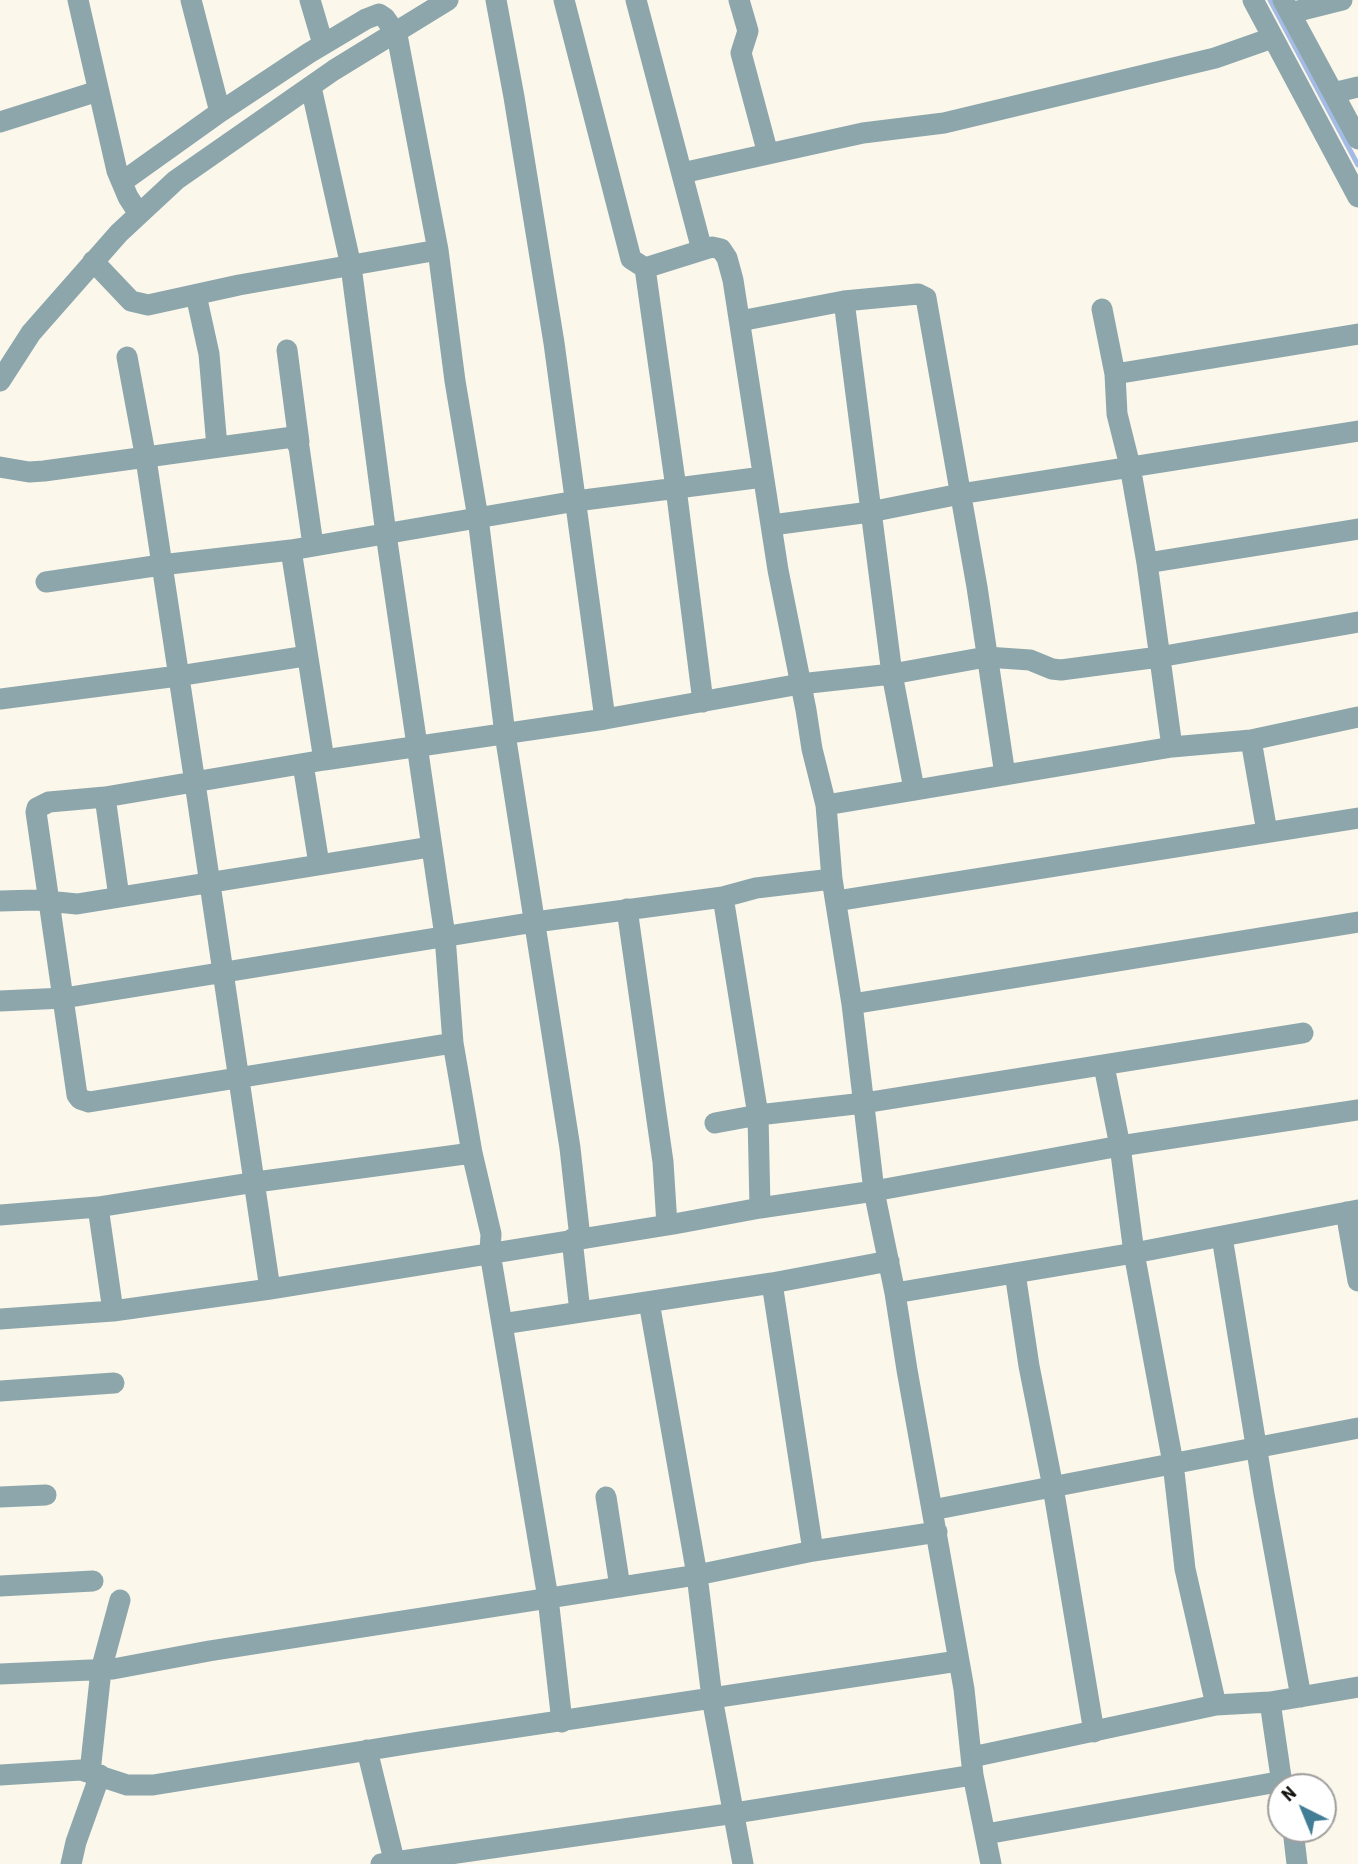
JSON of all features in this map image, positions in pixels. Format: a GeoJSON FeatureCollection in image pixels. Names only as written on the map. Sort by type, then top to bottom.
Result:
{"type":"FeatureCollection","features":[{"type":"Feature","properties":{"kind":"street"},"geometry":{"type":"LineString","coordinates":[[78,0],[97,91],[131,200]]}},
{"type":"Feature","properties":{"kind":"street"},"geometry":{"type":"LineString","coordinates":[[191,0],[220,112]]}},
{"type":"Feature","properties":{"kind":"street"},"geometry":{"type":"LineString","coordinates":[[310,0],[323,44]]}},
{"type":"Feature","properties":{"kind":"street"},"geometry":{"type":"LineString","coordinates":[[131,200],[176,180],[311,87],[390,25],[448,0]]}},
{"type":"Feature","properties":{"kind":"street"},"geometry":{"type":"LineString","coordinates":[[496,0],[514,97],[576,501],[605,719]]}},
{"type":"Feature","properties":{"kind":"street"},"geometry":{"type":"LineString","coordinates":[[564,0],[631,259],[645,268],[703,702]]}},
{"type":"Feature","properties":{"kind":"street"},"geometry":{"type":"LineString","coordinates":[[636,0],[702,250]]}},
{"type":"Feature","properties":{"kind":"street"},"geometry":{"type":"LineString","coordinates":[[738,0],[748,31],[741,52],[768,153]]}},
{"type":"Feature","properties":{"kind":"street"},"geometry":{"type":"LineString","coordinates":[[1253,0],[1358,197]]}},
{"type":"Feature","properties":{"kind":"street"},"geometry":{"type":"LineString","coordinates":[[1342,0],[1287,6],[1358,139]]}},
{"type":"Feature","properties":{"kind":"street"},"geometry":{"type":"LineString","coordinates":[[0,381],[31,333],[93,261],[131,200],[220,112],[366,19],[379,14],[390,25],[398,37],[438,250],[455,381],[478,518],[505,734],[570,1148],[580,1312]]}},
{"type":"Feature","properties":{"kind":"street"},"geometry":{"type":"LineString","coordinates":[[682,173],[863,132],[944,123],[1215,58],[1272,38]]}},
{"type":"Feature","properties":{"kind":"street"},"geometry":{"type":"LineString","coordinates":[[311,87],[351,266],[386,534],[444,936],[453,1043],[472,1153],[491,1234],[489,1253],[548,1598],[562,1722]]}},
{"type":"Feature","properties":{"kind":"street"},"geometry":{"type":"LineString","coordinates":[[1334,93],[1358,87]]}},
{"type":"Feature","properties":{"kind":"street"},"geometry":{"type":"LineString","coordinates":[[0,122],[97,91]]}},
{"type":"Feature","properties":{"kind":"street"},"geometry":{"type":"LineString","coordinates":[[645,268],[716,247],[727,258],[740,321],[780,584],[812,750],[826,805],[832,878],[852,1004],[874,1191],[895,1293],[937,1532],[991,1864]]}},
{"type":"Feature","properties":{"kind":"street"},"geometry":{"type":"LineString","coordinates":[[93,261],[124,294],[139,304],[158,303],[438,250]]}},
{"type":"Feature","properties":{"kind":"street"},"geometry":{"type":"LineString","coordinates":[[740,321],[844,301],[918,294],[926,298],[977,587],[1006,775]]}},
{"type":"Feature","properties":{"kind":"street"},"geometry":{"type":"LineString","coordinates":[[196,295],[209,354],[217,447]]}},
{"type":"Feature","properties":{"kind":"street"},"geometry":{"type":"LineString","coordinates":[[844,301],[892,674],[914,789]]}},
{"type":"Feature","properties":{"kind":"street"},"geometry":{"type":"LineString","coordinates":[[1102,309],[1115,374],[1117,414],[1130,466],[1147,563],[1172,747]]}},
{"type":"Feature","properties":{"kind":"street"},"geometry":{"type":"LineString","coordinates":[[1115,374],[1358,334]]}},
{"type":"Feature","properties":{"kind":"street"},"geometry":{"type":"LineString","coordinates":[[287,350],[313,545]]}},
{"type":"Feature","properties":{"kind":"street"},"geometry":{"type":"LineString","coordinates":[[127,357],[146,459],[270,1289]]}},
{"type":"Feature","properties":{"kind":"street"},"geometry":{"type":"LineString","coordinates":[[772,525],[870,512],[960,494],[1358,431]]}},
{"type":"Feature","properties":{"kind":"street"},"geometry":{"type":"LineString","coordinates":[[0,467],[29,472],[44,471],[146,459],[288,437],[296,438],[299,442]]}},
{"type":"Feature","properties":{"kind":"street"},"geometry":{"type":"LineString","coordinates":[[46,582],[291,550],[576,501],[762,477]]}},
{"type":"Feature","properties":{"kind":"street"},"geometry":{"type":"LineString","coordinates":[[1147,563],[1358,529]]}},
{"type":"Feature","properties":{"kind":"street"},"geometry":{"type":"LineString","coordinates":[[291,550],[324,760]]}},
{"type":"Feature","properties":{"kind":"street"},"geometry":{"type":"LineString","coordinates":[[453,1043],[84,1101],[77,1094],[37,808],[49,802],[105,797],[324,760],[605,719],[800,684],[892,674],[986,657],[1030,660],[1057,670],[1159,657],[1358,622]]}},
{"type":"Feature","properties":{"kind":"street"},"geometry":{"type":"LineString","coordinates":[[0,699],[306,656]]}},
{"type":"Feature","properties":{"kind":"street"},"geometry":{"type":"LineString","coordinates":[[826,805],[1172,747],[1251,740],[1358,717]]}},
{"type":"Feature","properties":{"kind":"street"},"geometry":{"type":"LineString","coordinates":[[1251,740],[1267,832]]}},
{"type":"Feature","properties":{"kind":"street"},"geometry":{"type":"LineString","coordinates":[[303,764],[319,864]]}},
{"type":"Feature","properties":{"kind":"street"},"geometry":{"type":"LineString","coordinates":[[105,797],[119,897]]}},
{"type":"Feature","properties":{"kind":"street"},"geometry":{"type":"LineString","coordinates":[[836,901],[1358,818]]}},
{"type":"Feature","properties":{"kind":"street"},"geometry":{"type":"LineString","coordinates":[[0,901],[77,904],[430,846]]}},
{"type":"Feature","properties":{"kind":"street"},"geometry":{"type":"LineString","coordinates":[[0,1001],[64,998],[444,936],[723,897],[756,888],[832,878]]}},
{"type":"Feature","properties":{"kind":"street"},"geometry":{"type":"LineString","coordinates":[[723,897],[758,1115],[760,1208]]}},
{"type":"Feature","properties":{"kind":"street"},"geometry":{"type":"LineString","coordinates":[[626,909],[660,1137],[667,1225]]}},
{"type":"Feature","properties":{"kind":"street"},"geometry":{"type":"LineString","coordinates":[[852,1004],[1358,922]]}},
{"type":"Feature","properties":{"kind":"street"},"geometry":{"type":"LineString","coordinates":[[715,1123],[758,1115],[864,1103],[1303,1033]]}},
{"type":"Feature","properties":{"kind":"street"},"geometry":{"type":"LineString","coordinates":[[1104,1066],[1120,1146],[1134,1253],[1173,1464],[1185,1569],[1216,1705]]}},
{"type":"Feature","properties":{"kind":"street"},"geometry":{"type":"LineString","coordinates":[[0,1319],[113,1311],[270,1289],[874,1191],[1120,1146],[1358,1110]]}},
{"type":"Feature","properties":{"kind":"street"},"geometry":{"type":"LineString","coordinates":[[0,1215],[97,1207],[472,1153]]}},
{"type":"Feature","properties":{"kind":"street"},"geometry":{"type":"LineString","coordinates":[[97,1207],[113,1311]]}},
{"type":"Feature","properties":{"kind":"street"},"geometry":{"type":"LineString","coordinates":[[895,1293],[1134,1253],[1352,1211],[1358,1281]]}},
{"type":"Feature","properties":{"kind":"street"},"geometry":{"type":"LineString","coordinates":[[1222,1237],[1300,1697]]}},
{"type":"Feature","properties":{"kind":"street"},"geometry":{"type":"LineString","coordinates":[[502,1324],[772,1283],[889,1261]]}},
{"type":"Feature","properties":{"kind":"street"},"geometry":{"type":"LineString","coordinates":[[1015,1273],[1094,1732]]}},
{"type":"Feature","properties":{"kind":"street"},"geometry":{"type":"LineString","coordinates":[[772,1283],[813,1551]]}},
{"type":"Feature","properties":{"kind":"street"},"geometry":{"type":"LineString","coordinates":[[649,1301],[697,1575],[712,1698],[743,1864]]}},
{"type":"Feature","properties":{"kind":"street"},"geometry":{"type":"LineString","coordinates":[[0,1391],[114,1383]]}},
{"type":"Feature","properties":{"kind":"street"},"geometry":{"type":"LineString","coordinates":[[932,1510],[1358,1428]]}},
{"type":"Feature","properties":{"kind":"street"},"geometry":{"type":"LineString","coordinates":[[0,1497],[46,1495]]}},
{"type":"Feature","properties":{"kind":"street"},"geometry":{"type":"LineString","coordinates":[[606,1497],[620,1587]]}},
{"type":"Feature","properties":{"kind":"street"},"geometry":{"type":"LineString","coordinates":[[0,1674],[101,1670],[697,1575],[813,1551],[937,1532]]}},
{"type":"Feature","properties":{"kind":"street"},"geometry":{"type":"LineString","coordinates":[[0,1586],[93,1581]]}},
{"type":"Feature","properties":{"kind":"street"},"geometry":{"type":"LineString","coordinates":[[71,1864],[95,1773],[101,1670],[120,1600]]}},
{"type":"Feature","properties":{"kind":"street"},"geometry":{"type":"LineString","coordinates":[[0,1775],[80,1769],[127,1785],[146,1786],[958,1661]]}},
{"type":"Feature","properties":{"kind":"street"},"geometry":{"type":"LineString","coordinates":[[367,1751],[390,1863],[735,1813],[973,1766],[1094,1732],[1216,1705],[1270,1702],[1358,1687]]}},
{"type":"Feature","properties":{"kind":"street"},"geometry":{"type":"LineString","coordinates":[[1270,1702],[1281,1773]]}},
{"type":"Feature","properties":{"kind":"street"},"geometry":{"type":"LineString","coordinates":[[986,1834],[1267,1784]]}},
{"type":"Feature","properties":{"kind":"street"},"geometry":{"type":"LineString","coordinates":[[1295,1843],[1297,1864]]}},
{"type":"Feature","properties":{"kind":"waterway"},"geometry":{"type":"LineString","coordinates":[[1270,0],[1358,165]]}}]}
